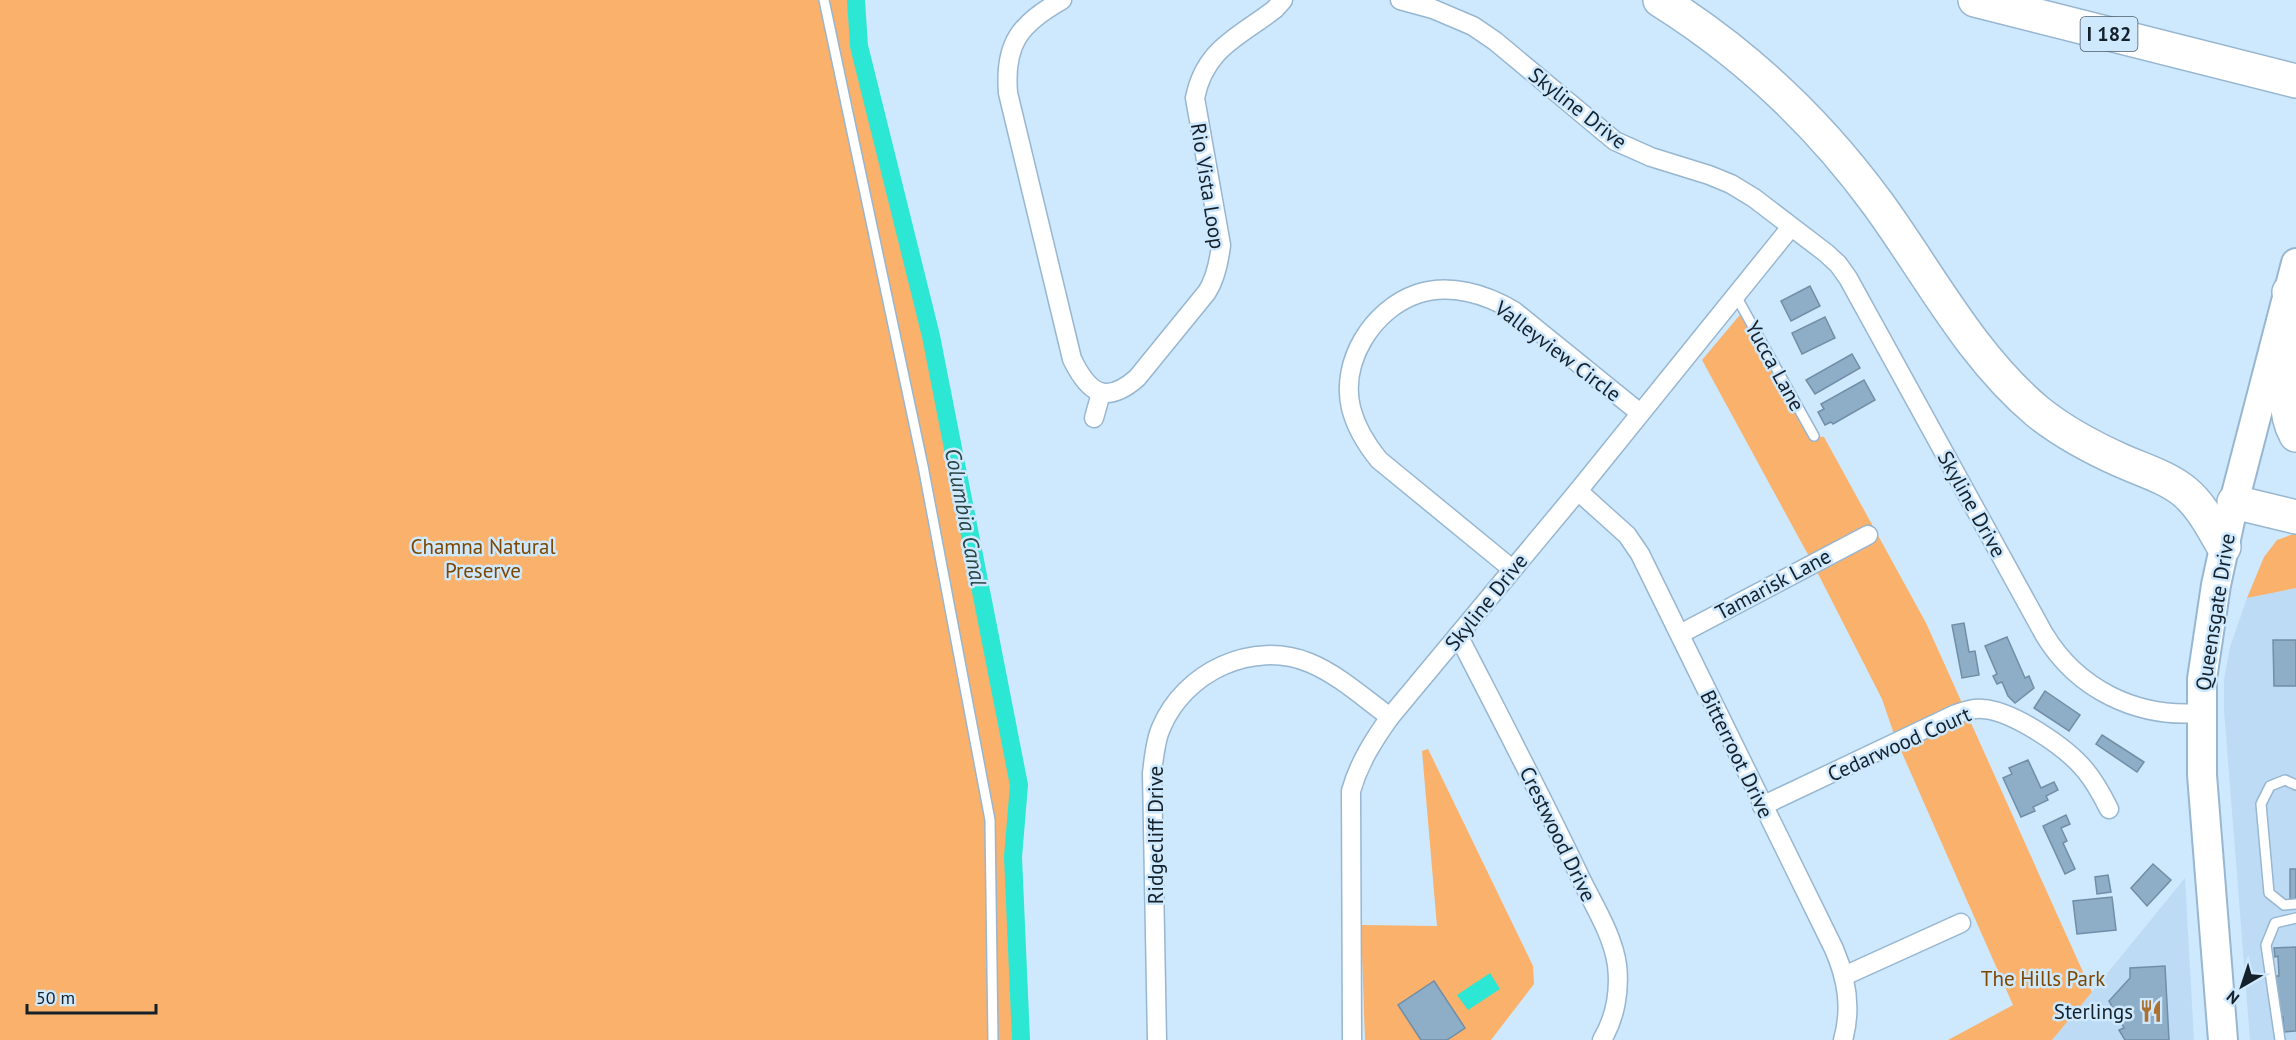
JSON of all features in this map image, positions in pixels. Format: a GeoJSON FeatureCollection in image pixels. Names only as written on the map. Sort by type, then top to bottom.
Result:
{"type":"FeatureCollection","features":[{"type":"Feature","properties":{"kind":"highway"},"geometry":{"type":"LineString","coordinates":[[1660,0],[1726,46],[1789,99],[1810,120],[1878,204],[1967,335],[2005,382],[2040,413],[2074,437],[2110,456],[2166,480],[2186,492],[2200,508],[2224,548]]}},
{"type":"Feature","properties":{"kind":"highway","name":"I 182"},"geometry":{"type":"LineString","coordinates":[[1975,0],[2296,83]]}},
{"type":"Feature","properties":{"kind":"highway"},"geometry":{"type":"LineString","coordinates":[[2296,335],[2287,392],[2287,408],[2296,435]]}},
{"type":"Feature","properties":{"kind":"highway"},"geometry":{"type":"LineString","coordinates":[[2234,502],[2296,517]]}},
{"type":"Feature","properties":{"kind":"main road","name":"Queensgate Drive"},"geometry":{"type":"LineString","coordinates":[[2223,1040],[2202,775],[2200,713],[2205,646],[2234,502],[2294,290]]}},
{"type":"Feature","properties":{"kind":"street"},"geometry":{"type":"LineString","coordinates":[[1062,0],[1032,18],[1021,32],[1011,50],[1006,72],[1008,93],[1072,358],[1087,386],[1101,393],[1094,418]]}},
{"type":"Feature","properties":{"kind":"street","name":"Rio Vista Loop"},"geometry":{"type":"LineString","coordinates":[[1101,393],[1115,393],[1137,378],[1208,292],[1213,282],[1220,261],[1221,245],[1195,98],[1197,84],[1216,52],[1265,17],[1283,0]]}},
{"type":"Feature","properties":{"kind":"street","name":"Skyline Drive"},"geometry":{"type":"LineString","coordinates":[[1400,0],[1432,9],[1473,26],[1496,41],[1615,141],[1651,157],[1731,184],[1827,253],[1848,278],[2044,634],[2063,663],[2085,681],[2141,708],[2168,714],[2200,713]]}},
{"type":"Feature","properties":{"kind":"street","name":"Skyline Drive"},"geometry":{"type":"LineString","coordinates":[[1352,1040],[1351,791],[1357,771],[1371,744],[1390,717],[1578,491],[1791,227]]}},
{"type":"Feature","properties":{"kind":"street","name":"Valleyview Circle"},"geometry":{"type":"LineString","coordinates":[[1512,569],[1379,459],[1366,445],[1350,406],[1350,385],[1353,362],[1362,341],[1376,321],[1393,306],[1418,294],[1446,290],[1472,292],[1495,300],[1514,311],[1640,413]]}},
{"type":"Feature","properties":{"kind":"street","name":"Bitterroot Drive"},"geometry":{"type":"LineString","coordinates":[[1578,491],[1627,535],[1640,554],[1834,949],[1844,976],[1848,1006],[1843,1040]]}},
{"type":"Feature","properties":{"kind":"street","name":"Tamarisk Lane"},"geometry":{"type":"LineString","coordinates":[[1680,634],[1868,534]]}},
{"type":"Feature","properties":{"kind":"street","name":"Crestwood Drive"},"geometry":{"type":"LineString","coordinates":[[1458,635],[1562,840],[1613,947],[1618,982],[1616,1000],[1612,1019],[1602,1040]]}},
{"type":"Feature","properties":{"kind":"street","name":"Ridgecliff Drive"},"geometry":{"type":"LineString","coordinates":[[1158,1040],[1152,773],[1160,730],[1170,710],[1198,678],[1215,668],[1254,656],[1271,655],[1294,657],[1311,663],[1335,676],[1390,717]]}},
{"type":"Feature","properties":{"kind":"street","name":"Cedarwood Court"},"geometry":{"type":"LineString","coordinates":[[1762,806],[1956,714],[1981,708],[2007,714],[2020,720],[2069,754],[2084,769],[2109,809]]}},
{"type":"Feature","properties":{"kind":"street"},"geometry":{"type":"LineString","coordinates":[[1844,976],[1961,923]]}},
{"type":"Feature","properties":{"kind":"lane"},"geometry":{"type":"LineString","coordinates":[[824,0],[923,466],[990,820],[993,1040]]}},
{"type":"Feature","properties":{"kind":"lane","name":"Yucca Lane"},"geometry":{"type":"LineString","coordinates":[[1736,296],[1814,436]]}},
{"type":"Feature","properties":{"kind":"lane"},"geometry":{"type":"LineString","coordinates":[[2296,785],[2285,780],[2270,786],[2261,804],[2268,893],[2284,905],[2296,904]]}},
{"type":"Feature","properties":{"kind":"lane"},"geometry":{"type":"LineString","coordinates":[[2280,1040],[2266,945],[2275,922],[2296,918]]}},
{"type":"Feature","properties":{"kind":"shaded area"},"geometry":{"type":"Polygon","coordinates":[[[2296,588],[2296,1040],[2250,1040],[2224,710],[2224,680],[2230,647],[2247,598],[2296,588]]]}},
{"type":"Feature","properties":{"kind":"shaded area"},"geometry":{"type":"Polygon","coordinates":[[[2185,878],[2194,1040],[2052,1040],[2092,992],[2185,878]]]}},
{"type":"Feature","properties":{"kind":"shaded area"},"geometry":{"type":"Polygon","coordinates":[[[1490,973],[1500,989],[1468,1010],[1457,995],[1490,973]]]}},
{"type":"Feature","properties":{"kind":"green space","name":"Chamna Natural Preserve"},"geometry":{"type":"Polygon","coordinates":[[[0,0],[856,0],[859,46],[931,336],[1019,785],[1013,857],[1021,1040],[0,1040],[0,0]]]}},
{"type":"Feature","properties":{"kind":"green space","name":"The Hills Park"},"geometry":{"type":"Polygon","coordinates":[[[1744,310],[1814,436],[1824,437],[1926,623],[2092,992],[2052,1040],[1948,1040],[2013,1005],[1895,737],[1882,699],[1812,562],[1702,360],[1744,310]]]}},
{"type":"Feature","properties":{"kind":"green space"},"geometry":{"type":"Polygon","coordinates":[[[2296,533],[2296,588],[2247,598],[2264,557],[2277,540],[2296,533]]]}},
{"type":"Feature","properties":{"kind":"green space"},"geometry":{"type":"Polygon","coordinates":[[[1428,749],[1533,966],[1534,984],[1491,1040],[1365,1040],[1361,925],[1437,926],[1422,751],[1428,749]]]}},
{"type":"Feature","properties":{"kind":"building"},"geometry":{"type":"Polygon","coordinates":[[[1810,286],[1820,306],[1791,321],[1781,301],[1810,286]]]}},
{"type":"Feature","properties":{"kind":"building"},"geometry":{"type":"Polygon","coordinates":[[[1825,317],[1835,338],[1802,354],[1792,333],[1825,317]]]}},
{"type":"Feature","properties":{"kind":"building"},"geometry":{"type":"Polygon","coordinates":[[[1852,354],[1860,368],[1815,394],[1806,380],[1852,354]]]}},
{"type":"Feature","properties":{"kind":"building"},"geometry":{"type":"Polygon","coordinates":[[[1864,380],[1875,400],[1833,424],[1831,422],[1825,425],[1818,412],[1824,409],[1821,404],[1864,380]]]}},
{"type":"Feature","properties":{"kind":"building"},"geometry":{"type":"Polygon","coordinates":[[[1964,623],[1969,652],[1975,651],[1979,675],[1962,678],[1952,625],[1964,623]]]}},
{"type":"Feature","properties":{"kind":"building"},"geometry":{"type":"Polygon","coordinates":[[[2007,637],[2025,678],[2029,676],[2034,688],[2015,703],[2008,696],[2002,682],[1997,684],[1993,676],[1997,674],[1985,646],[2007,637]]]}},
{"type":"Feature","properties":{"kind":"building"},"geometry":{"type":"Polygon","coordinates":[[[2273,640],[2296,640],[2296,686],[2274,686],[2273,640]]]}},
{"type":"Feature","properties":{"kind":"building"},"geometry":{"type":"Polygon","coordinates":[[[2045,691],[2080,715],[2069,731],[2034,708],[2045,691]]]}},
{"type":"Feature","properties":{"kind":"building"},"geometry":{"type":"Polygon","coordinates":[[[2102,735],[2144,762],[2137,772],[2096,744],[2102,735]]]}},
{"type":"Feature","properties":{"kind":"building"},"geometry":{"type":"Polygon","coordinates":[[[2028,760],[2041,788],[2054,782],[2058,790],[2046,796],[2048,800],[2033,807],[2035,811],[2021,817],[2003,778],[2012,774],[2009,768],[2028,760]]]}},
{"type":"Feature","properties":{"kind":"building"},"geometry":{"type":"Polygon","coordinates":[[[2066,815],[2070,824],[2061,828],[2067,841],[2063,843],[2075,869],[2065,874],[2043,826],[2066,815]]]}},
{"type":"Feature","properties":{"kind":"building"},"geometry":{"type":"Polygon","coordinates":[[[2153,864],[2171,880],[2147,906],[2131,888],[2153,864]]]}},
{"type":"Feature","properties":{"kind":"building"},"geometry":{"type":"Polygon","coordinates":[[[2290,869],[2296,869],[2296,899],[2290,899],[2290,869]]]}},
{"type":"Feature","properties":{"kind":"building"},"geometry":{"type":"Polygon","coordinates":[[[2108,875],[2111,892],[2097,894],[2095,877],[2108,875]]]}},
{"type":"Feature","properties":{"kind":"building"},"geometry":{"type":"Polygon","coordinates":[[[2112,897],[2116,930],[2077,934],[2073,901],[2112,897]]]}},
{"type":"Feature","properties":{"kind":"building"},"geometry":{"type":"Polygon","coordinates":[[[2296,947],[2296,1031],[2284,1032],[2283,1017],[2278,1017],[2276,976],[2279,976],[2278,956],[2275,957],[2274,948],[2296,947]]]}},
{"type":"Feature","properties":{"kind":"building"},"geometry":{"type":"Polygon","coordinates":[[[2165,966],[2169,1040],[2125,1040],[2119,1030],[2124,1028],[2109,1001],[2130,978],[2130,968],[2165,966]]]}},
{"type":"Feature","properties":{"kind":"building"},"geometry":{"type":"Polygon","coordinates":[[[1434,981],[1465,1028],[1447,1040],[1421,1040],[1398,1005],[1434,981]]]}},
{"type":"Feature","properties":{"kind":"waterway","name":"Columbia Canal"},"geometry":{"type":"LineString","coordinates":[[856,0],[859,46],[931,336],[1019,785],[1013,857],[1021,1040]]}},
{"type":"Feature","properties":{"kind":"place","name":"Sterlings"},"geometry":{"type":"Point","coordinates":[2151,1011]}}]}
